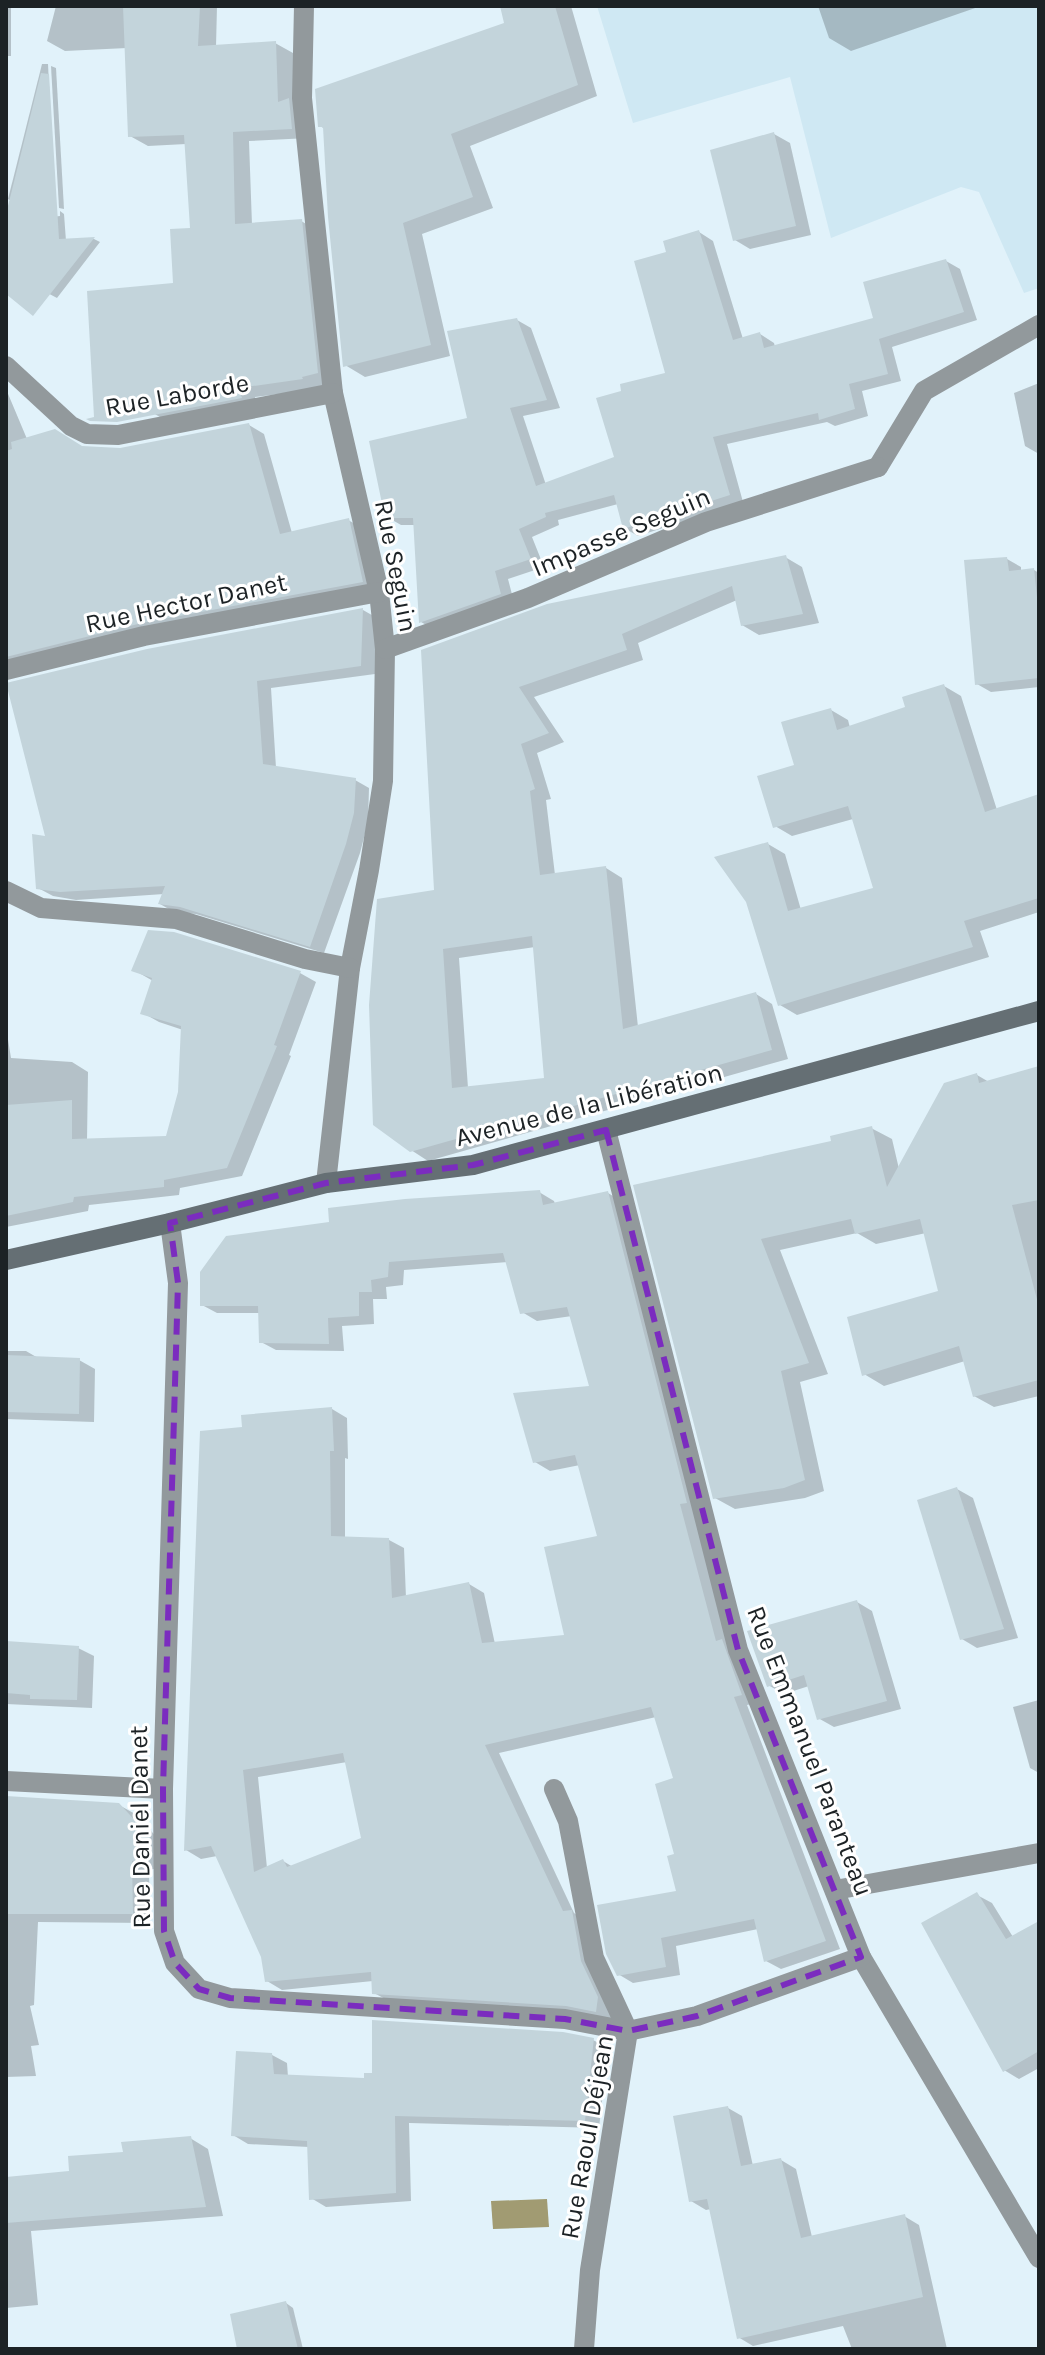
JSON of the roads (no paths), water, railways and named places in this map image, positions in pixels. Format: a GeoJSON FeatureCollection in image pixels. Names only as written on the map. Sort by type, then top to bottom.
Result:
{"type":"FeatureCollection","features":[{"type":"Feature","properties":{"kind":"street","name":"Rue Seguin"},"geometry":{"type":"LineString","coordinates":[[304,6],[302,98],[333,393],[379,592],[385,649],[383,781],[350,968],[326,1183]]}},
{"type":"Feature","properties":{"kind":"street","name":"Impasse Seguin"},"geometry":{"type":"LineString","coordinates":[[385,649],[528,598],[706,522],[878,467],[924,391],[1039,325]]}},
{"type":"Feature","properties":{"kind":"street","name":"Rue Laborde"},"geometry":{"type":"LineString","coordinates":[[6,366],[71,426],[87,434],[118,435],[333,393]]}},
{"type":"Feature","properties":{"kind":"street","name":"Rue Hector Danet"},"geometry":{"type":"LineString","coordinates":[[6,670],[144,636],[379,592]]}},
{"type":"Feature","properties":{"kind":"street"},"geometry":{"type":"LineString","coordinates":[[6,891],[41,908],[176,919],[305,959],[350,968]]}},
{"type":"Feature","properties":{"kind":"street","name":"Avenue de la Libération"},"geometry":{"type":"LineString","coordinates":[[6,1260],[326,1183],[473,1165],[1039,1011]]}},
{"type":"Feature","properties":{"kind":"street","name":"Rue Emmanuel Paranteau"},"geometry":{"type":"LineString","coordinates":[[606,1130],[738,1650],[861,1957],[1039,2258]]}},
{"type":"Feature","properties":{"kind":"street","name":"Rue Daniel Danet"},"geometry":{"type":"LineString","coordinates":[[170,1223],[178,1283],[163,1789],[164,1931],[175,1963],[199,1989],[230,1998],[565,2019],[628,2031]]}},
{"type":"Feature","properties":{"kind":"street"},"geometry":{"type":"LineString","coordinates":[[6,1781],[163,1789]]}},
{"type":"Feature","properties":{"kind":"street"},"geometry":{"type":"LineString","coordinates":[[554,1789],[568,1821],[594,1958],[628,2031]]}},
{"type":"Feature","properties":{"kind":"street"},"geometry":{"type":"LineString","coordinates":[[835,1890],[1039,1853]]}},
{"type":"Feature","properties":{"kind":"street","name":"Rue Raoul Déjean"},"geometry":{"type":"LineString","coordinates":[[584,2349],[590,2270],[628,2031],[697,2016],[861,1957]]}}]}
